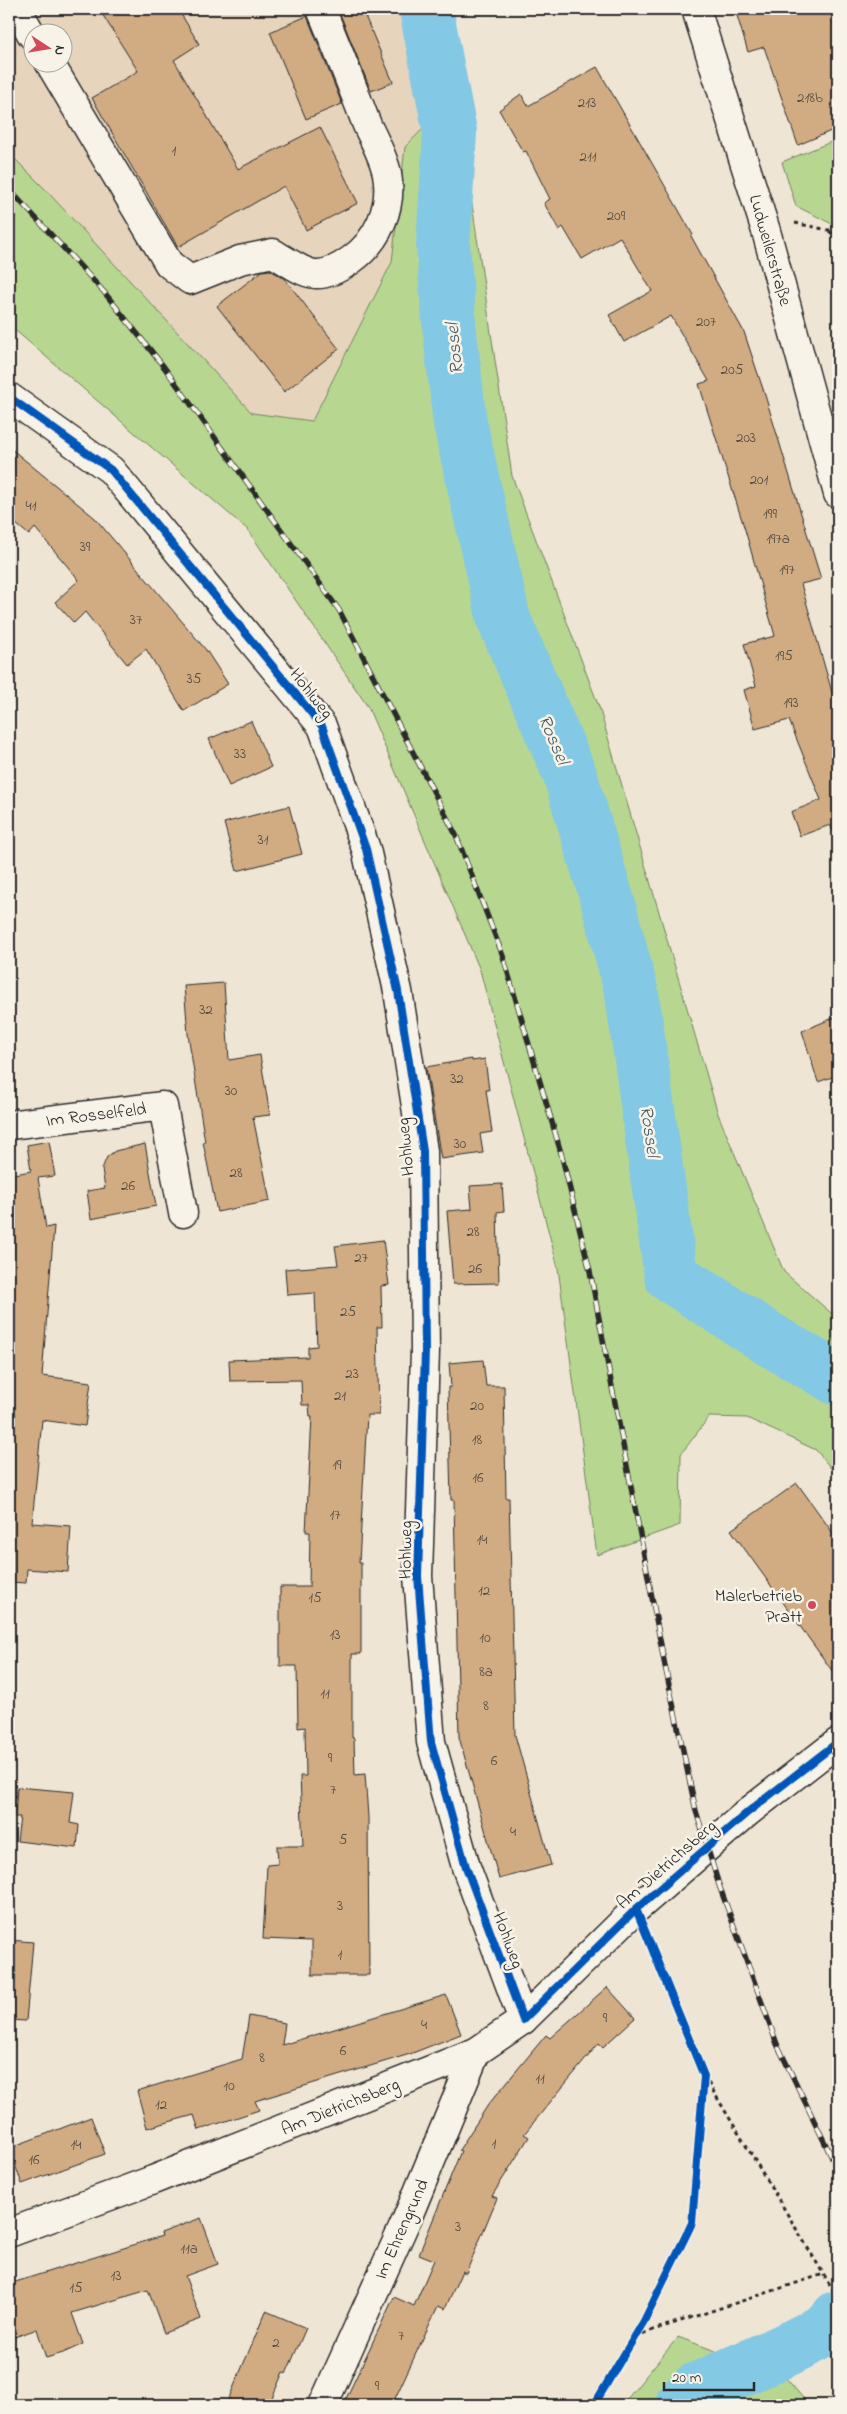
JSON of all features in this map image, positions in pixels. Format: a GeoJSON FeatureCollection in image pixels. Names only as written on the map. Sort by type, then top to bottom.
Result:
{"type":"FeatureCollection","features":[{"type":"Feature","properties":{"kind":"street"},"geometry":{"type":"LineString","coordinates":[[17,9],[25,22]]}},
{"type":"Feature","properties":{"kind":"street"},"geometry":{"type":"LineString","coordinates":[[55,72],[169,264],[190,280],[240,260],[273,254],[305,273],[317,276],[336,269],[352,260],[373,242],[387,209],[387,174],[321,9]]}},
{"type":"Feature","properties":{"kind":"street","name":"Ludweilerstraße"},"geometry":{"type":"LineString","coordinates":[[696,9],[766,231],[838,494]]}},
{"type":"Feature","properties":{"kind":"street","name":"Hohlweg"},"geometry":{"type":"LineString","coordinates":[[9,397],[111,470],[322,726],[366,849],[398,991],[423,1151],[425,1351],[418,1576],[432,1742],[466,1867],[523,2020]]}},
{"type":"Feature","properties":{"kind":"street","name":"Im Rosselfeld"},"geometry":{"type":"LineString","coordinates":[[9,1125],[163,1106],[182,1214]]}},
{"type":"Feature","properties":{"kind":"street","name":"Am Dietrichsberg"},"geometry":{"type":"LineString","coordinates":[[9,2233],[153,2180],[476,2052],[523,2020],[636,1909],[748,1812],[838,1742]]}},
{"type":"Feature","properties":{"kind":"street","name":"Im Ehrengrund"},"geometry":{"type":"LineString","coordinates":[[323,2405],[406,2221],[476,2052]]}},
{"type":"Feature","properties":{"kind":"path"},"geometry":{"type":"LineString","coordinates":[[766,231],[797,223],[828,230],[838,229]]}},
{"type":"Feature","properties":{"kind":"path"},"geometry":{"type":"LineString","coordinates":[[828,230],[838,238]]}},
{"type":"Feature","properties":{"kind":"path"},"geometry":{"type":"LineString","coordinates":[[701,2067],[704,2076],[838,2298]]}},
{"type":"Feature","properties":{"kind":"path"},"geometry":{"type":"LineString","coordinates":[[703,2096],[704,2076]]}},
{"type":"Feature","properties":{"kind":"path"},"geometry":{"type":"LineString","coordinates":[[635,2336],[824,2274]]}},
{"type":"Feature","properties":{"kind":"path"},"geometry":{"type":"LineString","coordinates":[[631,2344],[644,2321]]}},
{"type":"Feature","properties":{"kind":"shaded area"},"geometry":{"type":"Polygon","coordinates":[[[9,9],[455,9],[456,95],[405,147],[392,262],[312,421],[252,413],[43,187],[9,153],[9,9]]]}},
{"type":"Feature","properties":{"kind":"green space"},"geometry":{"type":"Polygon","coordinates":[[[456,95],[512,476],[599,707],[718,1114],[784,1272],[838,1319],[838,1477],[816,1450],[747,1418],[709,1417],[681,1454],[680,1525],[597,1555],[558,1268],[480,970],[368,707],[248,530],[9,325],[9,153],[43,187],[252,413],[312,421],[392,262],[405,147],[456,95]]]}},
{"type":"Feature","properties":{"kind":"green space"},"geometry":{"type":"Polygon","coordinates":[[[838,139],[838,227],[796,206],[782,162],[838,139]]]}},
{"type":"Feature","properties":{"kind":"green space"},"geometry":{"type":"Polygon","coordinates":[[[678,2337],[785,2377],[809,2405],[622,2405],[678,2337]]]}},
{"type":"Feature","properties":{"kind":"building"},"geometry":{"type":"Polygon","coordinates":[[[99,9],[178,9],[199,44],[174,60],[238,169],[320,127],[358,203],[306,230],[284,186],[178,247],[92,98],[138,71],[99,9]]]}},
{"type":"Feature","properties":{"kind":"building"},"geometry":{"type":"Polygon","coordinates":[[[338,9],[362,9],[393,82],[371,91],[338,9]]]}},
{"type":"Feature","properties":{"kind":"building"},"geometry":{"type":"Polygon","coordinates":[[[735,9],[833,9],[838,23],[838,128],[798,145],[764,47],[748,52],[735,9]]]}},
{"type":"Feature","properties":{"kind":"building"},"geometry":{"type":"Polygon","coordinates":[[[307,16],[342,104],[306,119],[270,32],[307,16]]]}},
{"type":"Feature","properties":{"kind":"building"},"geometry":{"type":"Polygon","coordinates":[[[597,67],[693,235],[691,236],[744,332],[764,392],[821,579],[801,584],[838,713],[838,841],[830,825],[800,836],[791,812],[821,800],[789,720],[755,729],[744,690],[756,686],[744,644],[775,636],[746,533],[699,384],[709,381],[671,316],[624,342],[609,315],[652,291],[620,237],[582,259],[563,227],[559,230],[544,203],[550,199],[526,151],[523,152],[499,110],[521,94],[528,106],[597,67]]]}},
{"type":"Feature","properties":{"kind":"building"},"geometry":{"type":"Polygon","coordinates":[[[270,270],[285,279],[339,349],[284,392],[217,306],[262,271],[270,270]]]}},
{"type":"Feature","properties":{"kind":"building"},"geometry":{"type":"Polygon","coordinates":[[[9,447],[95,518],[206,650],[228,684],[184,711],[146,649],[127,664],[85,612],[74,623],[55,602],[79,580],[35,528],[29,535],[9,518],[9,447]]]}},
{"type":"Feature","properties":{"kind":"building"},"geometry":{"type":"Polygon","coordinates":[[[251,721],[271,767],[229,786],[209,739],[251,721]]]}},
{"type":"Feature","properties":{"kind":"building"},"geometry":{"type":"Polygon","coordinates":[[[289,806],[302,854],[237,871],[224,823],[289,806]]]}},
{"type":"Feature","properties":{"kind":"building"},"geometry":{"type":"Polygon","coordinates":[[[224,983],[229,1060],[260,1055],[270,1115],[253,1117],[270,1201],[217,1212],[203,1142],[205,1142],[188,1034],[184,986],[224,983]]]}},
{"type":"Feature","properties":{"kind":"building"},"geometry":{"type":"Polygon","coordinates":[[[838,1016],[838,1075],[818,1082],[802,1031],[838,1016]]]}},
{"type":"Feature","properties":{"kind":"building"},"geometry":{"type":"Polygon","coordinates":[[[472,1059],[472,1061],[485,1059],[489,1090],[486,1090],[492,1132],[480,1134],[483,1153],[441,1159],[426,1067],[472,1059]]]}},
{"type":"Feature","properties":{"kind":"building"},"geometry":{"type":"Polygon","coordinates":[[[49,1141],[55,1176],[38,1178],[46,1228],[54,1226],[42,1376],[91,1382],[85,1426],[42,1420],[32,1523],[71,1526],[68,1572],[27,1569],[26,1583],[9,1582],[9,1175],[31,1171],[27,1145],[49,1141]]]}},
{"type":"Feature","properties":{"kind":"building"},"geometry":{"type":"Polygon","coordinates":[[[145,1144],[156,1206],[91,1219],[87,1191],[105,1188],[102,1169],[107,1157],[115,1151],[145,1144]]]}},
{"type":"Feature","properties":{"kind":"building"},"geometry":{"type":"Polygon","coordinates":[[[502,1184],[504,1211],[497,1212],[499,1283],[453,1284],[447,1211],[472,1209],[470,1186],[502,1184]]]}},
{"type":"Feature","properties":{"kind":"building"},"geometry":{"type":"Polygon","coordinates":[[[383,1240],[389,1285],[381,1286],[382,1327],[377,1327],[379,1415],[367,1415],[359,1563],[361,1563],[361,1654],[352,1654],[352,1738],[354,1738],[355,1775],[365,1774],[368,1817],[369,1975],[312,1975],[312,1941],[263,1939],[267,1865],[278,1864],[277,1846],[303,1846],[300,1776],[306,1776],[305,1727],[298,1728],[297,1666],[280,1666],[280,1587],[309,1587],[310,1532],[306,1532],[312,1417],[310,1417],[309,1405],[302,1405],[301,1380],[230,1381],[229,1360],[308,1357],[308,1347],[317,1346],[315,1293],[287,1295],[285,1269],[338,1265],[335,1246],[383,1240]]]}},
{"type":"Feature","properties":{"kind":"building"},"geometry":{"type":"Polygon","coordinates":[[[483,1360],[486,1386],[504,1386],[506,1498],[509,1498],[515,1735],[551,1865],[499,1879],[459,1737],[454,1500],[451,1500],[448,1387],[451,1387],[449,1363],[483,1360]]]}},
{"type":"Feature","properties":{"kind":"building","name":"Malerbetrieb Pratt"},"geometry":{"type":"Polygon","coordinates":[[[797,1483],[838,1540],[838,1679],[731,1530],[797,1483]]]}},
{"type":"Feature","properties":{"kind":"building"},"geometry":{"type":"Polygon","coordinates":[[[17,1787],[74,1792],[70,1823],[79,1825],[77,1848],[17,1841],[20,1817],[15,1817],[17,1787]]]}},
{"type":"Feature","properties":{"kind":"building"},"geometry":{"type":"Polygon","coordinates":[[[9,1940],[33,1942],[26,2021],[9,2020],[9,1940]]]}},
{"type":"Feature","properties":{"kind":"building"},"geometry":{"type":"Polygon","coordinates":[[[607,1987],[635,2018],[603,2047],[599,2043],[524,2134],[529,2137],[492,2196],[497,2198],[466,2273],[462,2271],[445,2309],[438,2306],[392,2405],[343,2405],[394,2297],[414,2306],[434,2260],[419,2254],[461,2151],[459,2150],[488,2105],[546,2035],[550,2038],[607,1987]]]}},
{"type":"Feature","properties":{"kind":"building"},"geometry":{"type":"Polygon","coordinates":[[[446,1995],[461,2034],[410,2054],[255,2101],[259,2110],[199,2130],[194,2115],[147,2128],[137,2091],[242,2059],[249,2016],[285,2023],[282,2045],[446,1995]]]}},
{"type":"Feature","properties":{"kind":"building"},"geometry":{"type":"Polygon","coordinates":[[[91,2117],[105,2154],[22,2184],[9,2148],[91,2117]]]}},
{"type":"Feature","properties":{"kind":"building"},"geometry":{"type":"Polygon","coordinates":[[[201,2218],[218,2264],[185,2276],[201,2319],[164,2333],[148,2290],[72,2313],[83,2344],[63,2353],[46,2358],[37,2329],[9,2339],[9,2284],[162,2236],[161,2233],[201,2218]]]}},
{"type":"Feature","properties":{"kind":"building"},"geometry":{"type":"Polygon","coordinates":[[[266,2311],[306,2328],[286,2374],[283,2372],[269,2405],[226,2405],[266,2311]]]}},
{"type":"Feature","properties":{"kind":"waterway","name":"Rossel"},"geometry":{"type":"LineString","coordinates":[[426,9],[450,132],[443,246],[460,423],[504,620],[570,775],[607,899],[632,994],[671,1276],[774,1342],[838,1379]]}},
{"type":"Feature","properties":{"kind":"waterway","name":"Rossel"},"geometry":{"type":"LineString","coordinates":[[682,2405],[695,2390],[788,2349],[831,2327],[838,2317]]}},
{"type":"Feature","properties":{"kind":"railway"},"geometry":{"type":"LineString","coordinates":[[9,189],[104,292],[164,367],[339,610],[456,835],[503,956],[561,1153],[590,1271],[665,1666],[696,1811],[719,1885],[777,2044],[838,2170]]}},
{"type":"Feature","properties":{"kind":"cycle path"},"geometry":{"type":"LineString","coordinates":[[9,397],[111,470],[322,726],[366,849],[398,991],[423,1151],[425,1351],[418,1576],[431,1742],[466,1867],[523,2020],[636,1909],[748,1812],[838,1742]]}},
{"type":"Feature","properties":{"kind":"cycle path"},"geometry":{"type":"LineString","coordinates":[[594,2405],[644,2321],[692,2223],[704,2076],[636,1909]]}},
{"type":"Feature","properties":{"kind":"place","name":"Malerbetrieb Pratt"},"geometry":{"type":"Point","coordinates":[812,1605]}}]}
